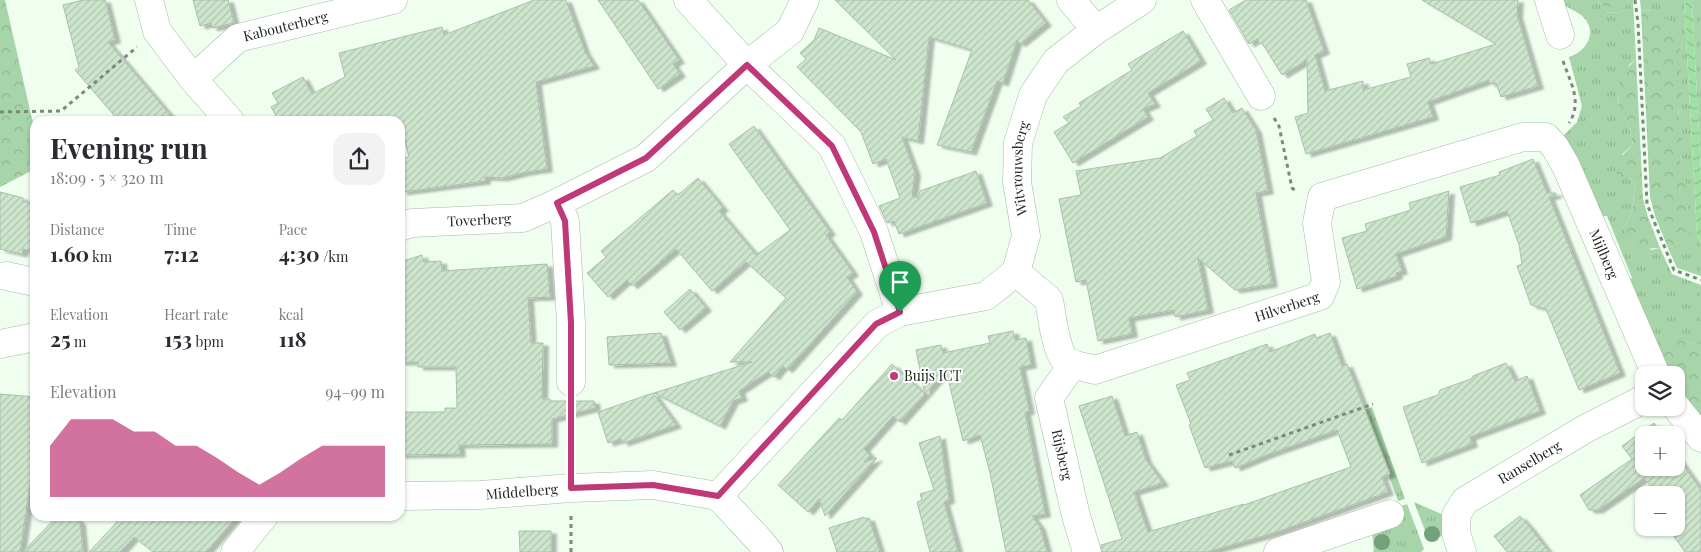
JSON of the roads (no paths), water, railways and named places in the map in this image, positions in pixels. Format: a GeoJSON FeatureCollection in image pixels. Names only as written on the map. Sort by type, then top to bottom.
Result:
{"type":"FeatureCollection","features":[{"type":"Feature","properties":{"kind":"street"},"geometry":{"type":"LineString","coordinates":[[149,0],[157,31],[193,79],[226,116]]}},
{"type":"Feature","properties":{"kind":"street","name":"Kabouterberg"},"geometry":{"type":"LineString","coordinates":[[193,79],[238,38],[393,0]]}},
{"type":"Feature","properties":{"kind":"street"},"geometry":{"type":"LineString","coordinates":[[688,0],[747,65],[832,146],[874,232],[900,312]]}},
{"type":"Feature","properties":{"kind":"street","name":"Toverberg"},"geometry":{"type":"LineString","coordinates":[[405,225],[412,223],[523,218],[646,158],[747,65],[790,31],[805,0]]}},
{"type":"Feature","properties":{"kind":"street"},"geometry":{"type":"LineString","coordinates":[[1071,0],[1096,30]]}},
{"type":"Feature","properties":{"kind":"street","name":"Witvrouwsberg"},"geometry":{"type":"LineString","coordinates":[[1016,272],[1026,236],[1017,182],[1018,143],[1032,95],[1056,61],[1096,30],[1142,0]]}},
{"type":"Feature","properties":{"kind":"street"},"geometry":{"type":"LineString","coordinates":[[1205,0],[1261,96]]}},
{"type":"Feature","properties":{"kind":"street"},"geometry":{"type":"LineString","coordinates":[[1549,0],[1560,35]]}},
{"type":"Feature","properties":{"kind":"street","name":"Hilverberg"},"geometry":{"type":"LineString","coordinates":[[1073,364],[1095,370],[1320,296],[1326,282],[1317,223],[1322,197],[1522,137],[1546,137]]}},
{"type":"Feature","properties":{"kind":"street","name":"Mijlberg"},"geometry":{"type":"LineString","coordinates":[[1546,137],[1555,147],[1566,166],[1652,366]]}},
{"type":"Feature","properties":{"kind":"street"},"geometry":{"type":"LineString","coordinates":[[557,203],[565,221],[571,323],[571,382]]}},
{"type":"Feature","properties":{"kind":"street"},"geometry":{"type":"LineString","coordinates":[[768,552],[718,496],[876,324],[900,312],[986,296],[1016,272],[1049,300],[1056,339],[1065,359],[1073,364]]}},
{"type":"Feature","properties":{"kind":"street"},"geometry":{"type":"LineString","coordinates":[[6,276],[30,281]]}},
{"type":"Feature","properties":{"kind":"street"},"geometry":{"type":"LineString","coordinates":[[0,344],[30,338]]}},
{"type":"Feature","properties":{"kind":"street","name":"Rijsberg"},"geometry":{"type":"LineString","coordinates":[[1073,364],[1049,398],[1076,516],[1087,552]]}},
{"type":"Feature","properties":{"kind":"street","name":"Ranselberg"},"geometry":{"type":"LineString","coordinates":[[1462,552],[1456,533],[1456,515],[1465,502],[1585,429],[1635,404]]}},
{"type":"Feature","properties":{"kind":"street"},"geometry":{"type":"LineString","coordinates":[[1683,416],[1701,438]]}},
{"type":"Feature","properties":{"kind":"street","name":"Middelberg"},"geometry":{"type":"LineString","coordinates":[[405,496],[480,495],[571,488],[653,485],[718,496]]}},
{"type":"Feature","properties":{"kind":"street"},"geometry":{"type":"LineString","coordinates":[[1278,552],[1390,514]]}},
{"type":"Feature","properties":{"kind":"street"},"geometry":{"type":"LineString","coordinates":[[235,552],[260,521]]}},
{"type":"Feature","properties":{"kind":"water"},"geometry":{"type":"Polygon","coordinates":[[[1684,0],[1692,0],[1701,173],[1701,243],[1697,235],[1684,0]]]}},
{"type":"Feature","properties":{"kind":"place","name":"Buijs ICT"},"geometry":{"type":"Point","coordinates":[894,376]}}]}
